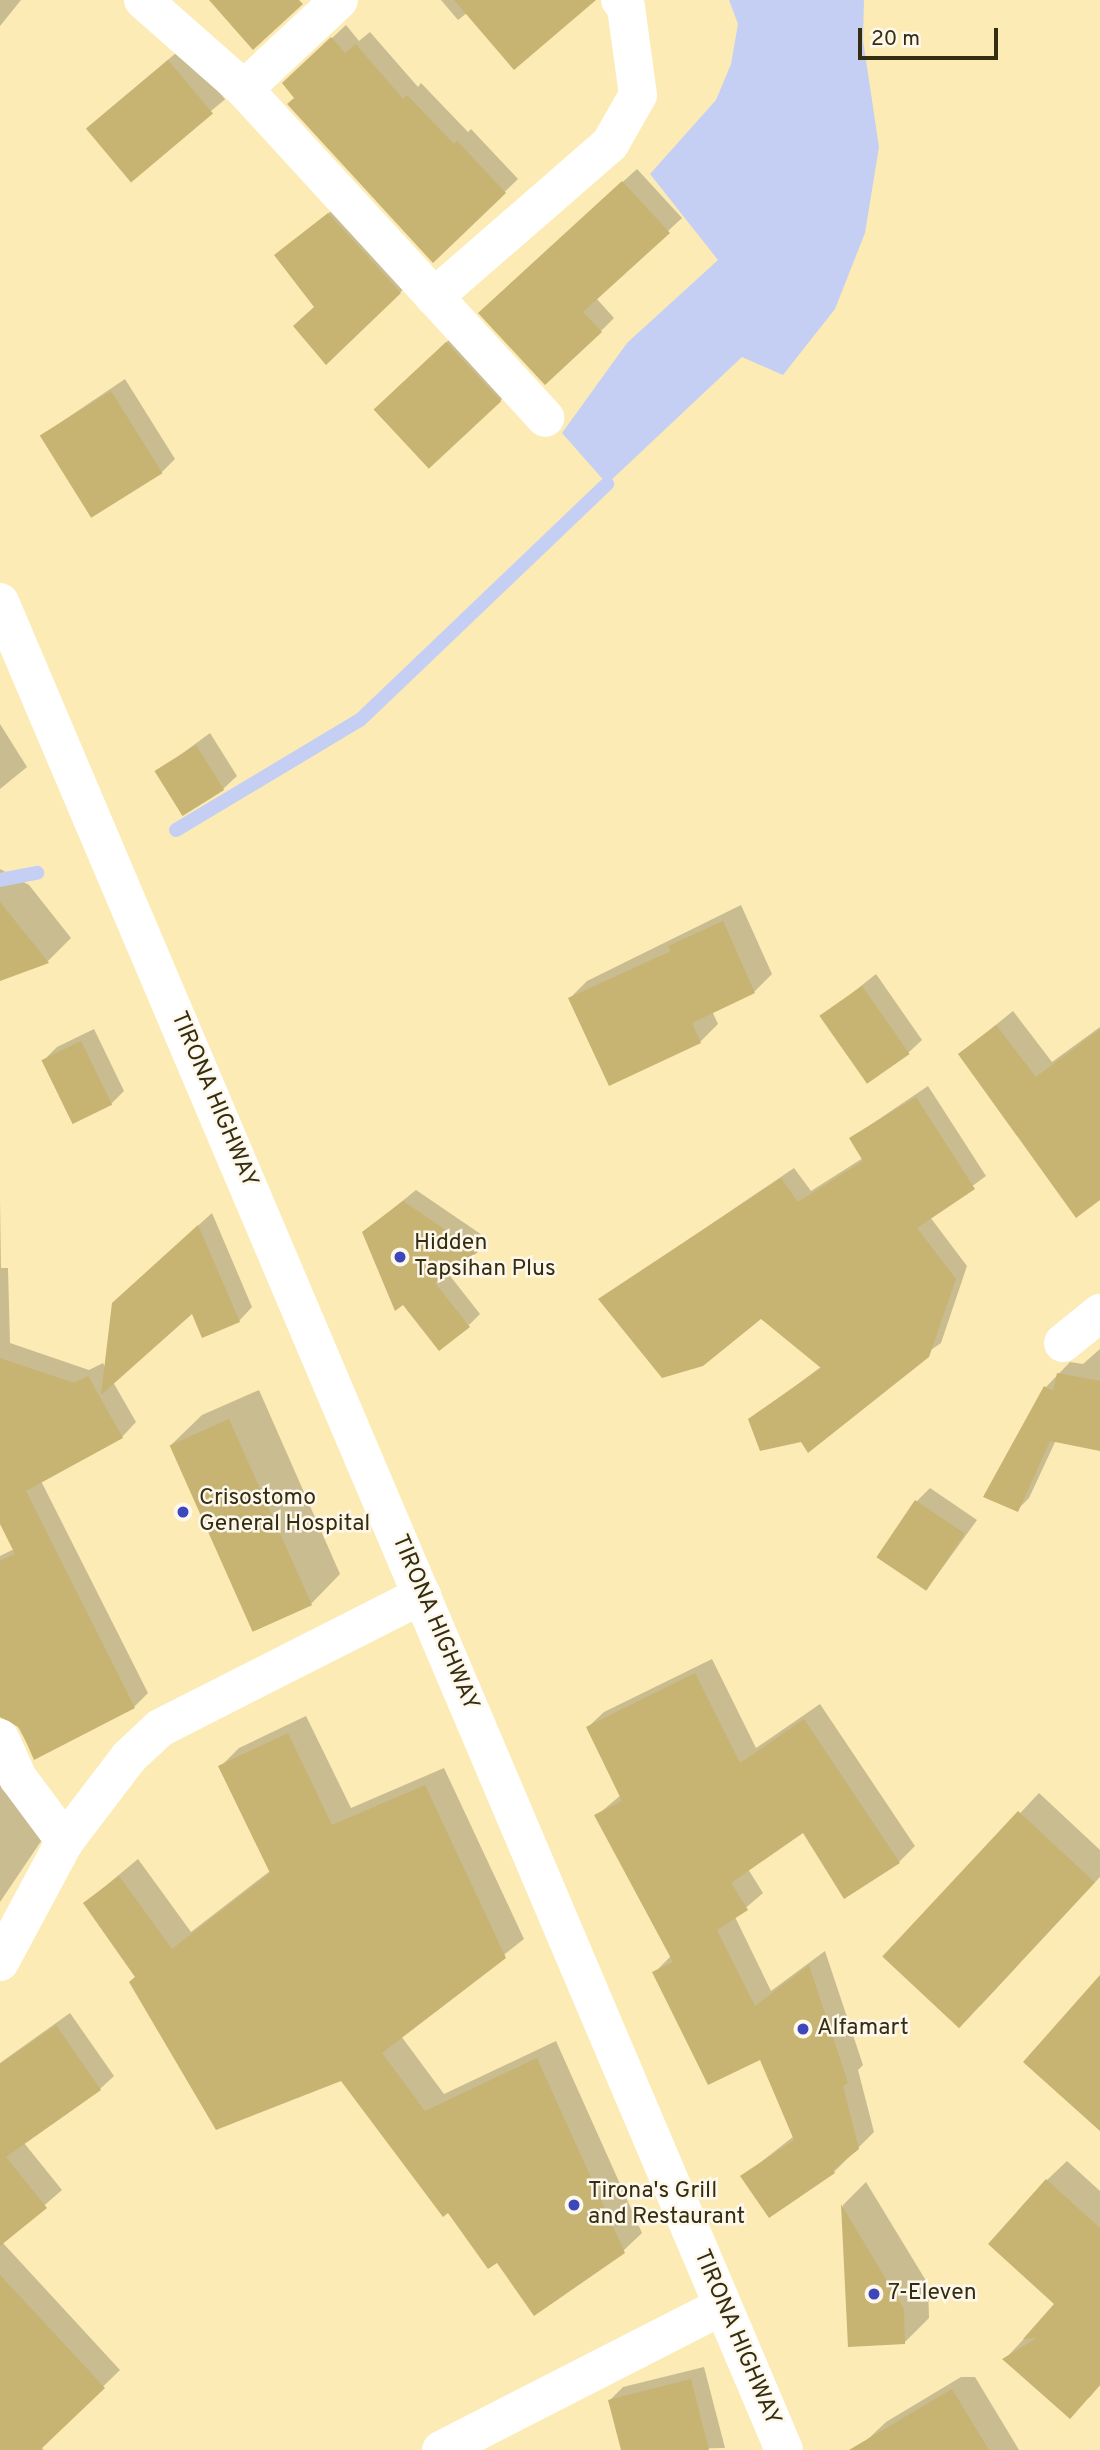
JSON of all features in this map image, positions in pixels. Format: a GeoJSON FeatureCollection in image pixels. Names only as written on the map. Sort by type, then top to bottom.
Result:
{"type":"FeatureCollection","features":[{"type":"Feature","properties":{"kind":"street"},"geometry":{"type":"LineString","coordinates":[[143,0],[244,89],[545,418]]}},
{"type":"Feature","properties":{"kind":"street"},"geometry":{"type":"LineString","coordinates":[[244,89],[339,0]]}},
{"type":"Feature","properties":{"kind":"street"},"geometry":{"type":"LineString","coordinates":[[435,297],[610,144],[638,95],[626,7],[620,0]]}},
{"type":"Feature","properties":{"kind":"street","name":"TIRONA HIGHWAY"},"geometry":{"type":"LineString","coordinates":[[0,602],[784,2450]]}},
{"type":"Feature","properties":{"kind":"street"},"geometry":{"type":"LineString","coordinates":[[1063,1342],[1100,1313]]}},
{"type":"Feature","properties":{"kind":"street"},"geometry":{"type":"LineString","coordinates":[[0,1962],[65,1841],[129,1757],[160,1728],[422,1595]]}},
{"type":"Feature","properties":{"kind":"street"},"geometry":{"type":"LineString","coordinates":[[0,1738],[18,1778],[65,1841]]}},
{"type":"Feature","properties":{"kind":"street"},"geometry":{"type":"LineString","coordinates":[[441,2450],[722,2306]]}},
{"type":"Feature","properties":{"kind":"water"},"geometry":{"type":"Polygon","coordinates":[[[729,0],[864,0],[863,40],[879,147],[865,233],[835,309],[783,375],[742,357],[607,484],[562,433],[627,343],[718,260],[650,174],[716,100],[731,64],[738,24],[729,0]]]}},
{"type":"Feature","properties":{"kind":"building"},"geometry":{"type":"Polygon","coordinates":[[[209,0],[299,0],[303,4],[253,50],[209,0]]]}},
{"type":"Feature","properties":{"kind":"building"},"geometry":{"type":"Polygon","coordinates":[[[454,0],[596,0],[514,70],[454,0]]]}},
{"type":"Feature","properties":{"kind":"building"},"geometry":{"type":"Polygon","coordinates":[[[331,37],[345,53],[356,44],[403,99],[407,95],[454,144],[457,141],[506,193],[433,263],[287,104],[294,98],[282,83],[331,37]]]}},
{"type":"Feature","properties":{"kind":"building"},"geometry":{"type":"Polygon","coordinates":[[[168,60],[213,114],[131,182],[86,129],[168,60]]]}},
{"type":"Feature","properties":{"kind":"building"},"geometry":{"type":"Polygon","coordinates":[[[622,181],[670,233],[583,312],[602,332],[545,385],[478,313],[622,181]]]}},
{"type":"Feature","properties":{"kind":"building"},"geometry":{"type":"Polygon","coordinates":[[[328,213],[401,293],[326,365],[293,326],[314,307],[274,255],[328,213]]]}},
{"type":"Feature","properties":{"kind":"building"},"geometry":{"type":"Polygon","coordinates":[[[446,342],[501,401],[429,469],[374,410],[446,342]]]}},
{"type":"Feature","properties":{"kind":"building"},"geometry":{"type":"Polygon","coordinates":[[[111,391],[162,473],[91,518],[40,436],[111,391]]]}},
{"type":"Feature","properties":{"kind":"building"},"geometry":{"type":"Polygon","coordinates":[[[196,745],[224,790],[183,816],[154,771],[196,745]]]}},
{"type":"Feature","properties":{"kind":"building"},"geometry":{"type":"Polygon","coordinates":[[[0,902],[49,963],[0,981],[0,902]]]}},
{"type":"Feature","properties":{"kind":"building"},"geometry":{"type":"Polygon","coordinates":[[[723,921],[755,993],[692,1023],[701,1043],[609,1086],[568,998],[671,951],[668,946],[723,921]]]}},
{"type":"Feature","properties":{"kind":"building"},"geometry":{"type":"Polygon","coordinates":[[[862,986],[910,1054],[867,1084],[819,1016],[862,986]]]}},
{"type":"Feature","properties":{"kind":"building"},"geometry":{"type":"Polygon","coordinates":[[[996,1025],[1036,1077],[1100,1029],[1100,1200],[1076,1218],[958,1054],[996,1025]]]}},
{"type":"Feature","properties":{"kind":"building"},"geometry":{"type":"Polygon","coordinates":[[[81,1041],[112,1105],[73,1124],[41,1060],[81,1041]]]}},
{"type":"Feature","properties":{"kind":"building"},"geometry":{"type":"Polygon","coordinates":[[[916,1097],[975,1189],[917,1228],[956,1279],[929,1357],[808,1453],[801,1442],[760,1451],[748,1419],[821,1368],[761,1319],[703,1366],[662,1378],[598,1299],[781,1178],[798,1202],[863,1161],[849,1138],[916,1097]]]}},
{"type":"Feature","properties":{"kind":"building"},"geometry":{"type":"Polygon","coordinates":[[[403,1201],[478,1252],[435,1283],[470,1327],[439,1351],[403,1305],[395,1311],[362,1232],[403,1201]]]}},
{"type":"Feature","properties":{"kind":"building"},"geometry":{"type":"Polygon","coordinates":[[[198,1225],[240,1322],[202,1338],[192,1314],[101,1395],[112,1303],[198,1225]]]}},
{"type":"Feature","properties":{"kind":"building"},"geometry":{"type":"Polygon","coordinates":[[[0,1358],[74,1383],[88,1376],[123,1438],[26,1491],[135,1708],[34,1760],[20,1728],[0,1717],[0,1561],[15,1554],[0,1524],[0,1358]]]}},
{"type":"Feature","properties":{"kind":"building"},"geometry":{"type":"Polygon","coordinates":[[[1057,1373],[1100,1381],[1100,1451],[1050,1441],[1018,1512],[983,1497],[1044,1386],[1053,1391],[1057,1373]]]}},
{"type":"Feature","properties":{"kind":"building"},"geometry":{"type":"Polygon","coordinates":[[[229,1419],[312,1605],[253,1632],[170,1445],[229,1419]]]}},
{"type":"Feature","properties":{"kind":"building"},"geometry":{"type":"Polygon","coordinates":[[[915,1500],[965,1534],[926,1591],[876,1557],[915,1500]]]}},
{"type":"Feature","properties":{"kind":"building"},"geometry":{"type":"Polygon","coordinates":[[[695,1673],[740,1763],[804,1719],[900,1863],[844,1899],[803,1833],[731,1883],[748,1910],[717,1930],[755,2006],[809,1965],[848,2083],[843,2086],[859,2149],[833,2170],[835,2173],[769,2218],[740,2176],[794,2140],[760,2060],[708,2085],[652,1972],[673,1962],[594,1815],[622,1801],[586,1727],[695,1673]]]}},
{"type":"Feature","properties":{"kind":"building"},"geometry":{"type":"Polygon","coordinates":[[[288,1733],[332,1825],[425,1785],[506,1958],[382,2053],[425,2111],[537,2058],[625,2253],[534,2316],[497,2263],[488,2269],[448,2213],[443,2217],[341,2081],[216,2130],[129,1982],[135,1977],[83,1903],[119,1876],[172,1949],[270,1873],[218,1766],[288,1733]]]}},
{"type":"Feature","properties":{"kind":"building"},"geometry":{"type":"Polygon","coordinates":[[[1018,1811],[1095,1883],[959,2028],[882,1957],[1018,1811]]]}},
{"type":"Feature","properties":{"kind":"building"},"geometry":{"type":"Polygon","coordinates":[[[1100,1975],[1100,2131],[1023,2062],[1100,1975]]]}},
{"type":"Feature","properties":{"kind":"building"},"geometry":{"type":"Polygon","coordinates":[[[56,2025],[101,2090],[6,2157],[47,2208],[0,2246],[0,2064],[56,2025]]]}},
{"type":"Feature","properties":{"kind":"building"},"geometry":{"type":"Polygon","coordinates":[[[1046,2179],[1100,2228],[1100,2385],[1070,2419],[1002,2359],[1037,2338],[1023,2339],[1054,2304],[988,2244],[1046,2179]]]}},
{"type":"Feature","properties":{"kind":"building","name":"7-Eleven"},"geometry":{"type":"Polygon","coordinates":[[[841,2204],[904,2309],[905,2344],[848,2347],[841,2204]]]}},
{"type":"Feature","properties":{"kind":"building"},"geometry":{"type":"Polygon","coordinates":[[[0,2275],[105,2388],[40,2450],[0,2450],[0,2275]]]}},
{"type":"Feature","properties":{"kind":"building"},"geometry":{"type":"Polygon","coordinates":[[[691,2379],[709,2450],[621,2450],[608,2400],[691,2379]]]}},
{"type":"Feature","properties":{"kind":"building"},"geometry":{"type":"Polygon","coordinates":[[[952,2389],[989,2450],[849,2450],[952,2389]]]}},
{"type":"Feature","properties":{"kind":"waterway"},"geometry":{"type":"LineString","coordinates":[[176,830],[360,720],[607,484]]}},
{"type":"Feature","properties":{"kind":"waterway"},"geometry":{"type":"LineString","coordinates":[[0,880],[37,873]]}},
{"type":"Feature","properties":{"kind":"place","name":"Hidden Tapsihan Plus"},"geometry":{"type":"Point","coordinates":[400,1257]}},
{"type":"Feature","properties":{"kind":"place","name":"Crisostomo General Hospital"},"geometry":{"type":"Point","coordinates":[183,1512]}},
{"type":"Feature","properties":{"kind":"place","name":"Alfamart"},"geometry":{"type":"Point","coordinates":[803,2029]}},
{"type":"Feature","properties":{"kind":"place","name":"Tirona's Grill and Restaurant"},"geometry":{"type":"Point","coordinates":[574,2205]}},
{"type":"Feature","properties":{"kind":"place","name":"7-Eleven"},"geometry":{"type":"Point","coordinates":[874,2294]}}]}
